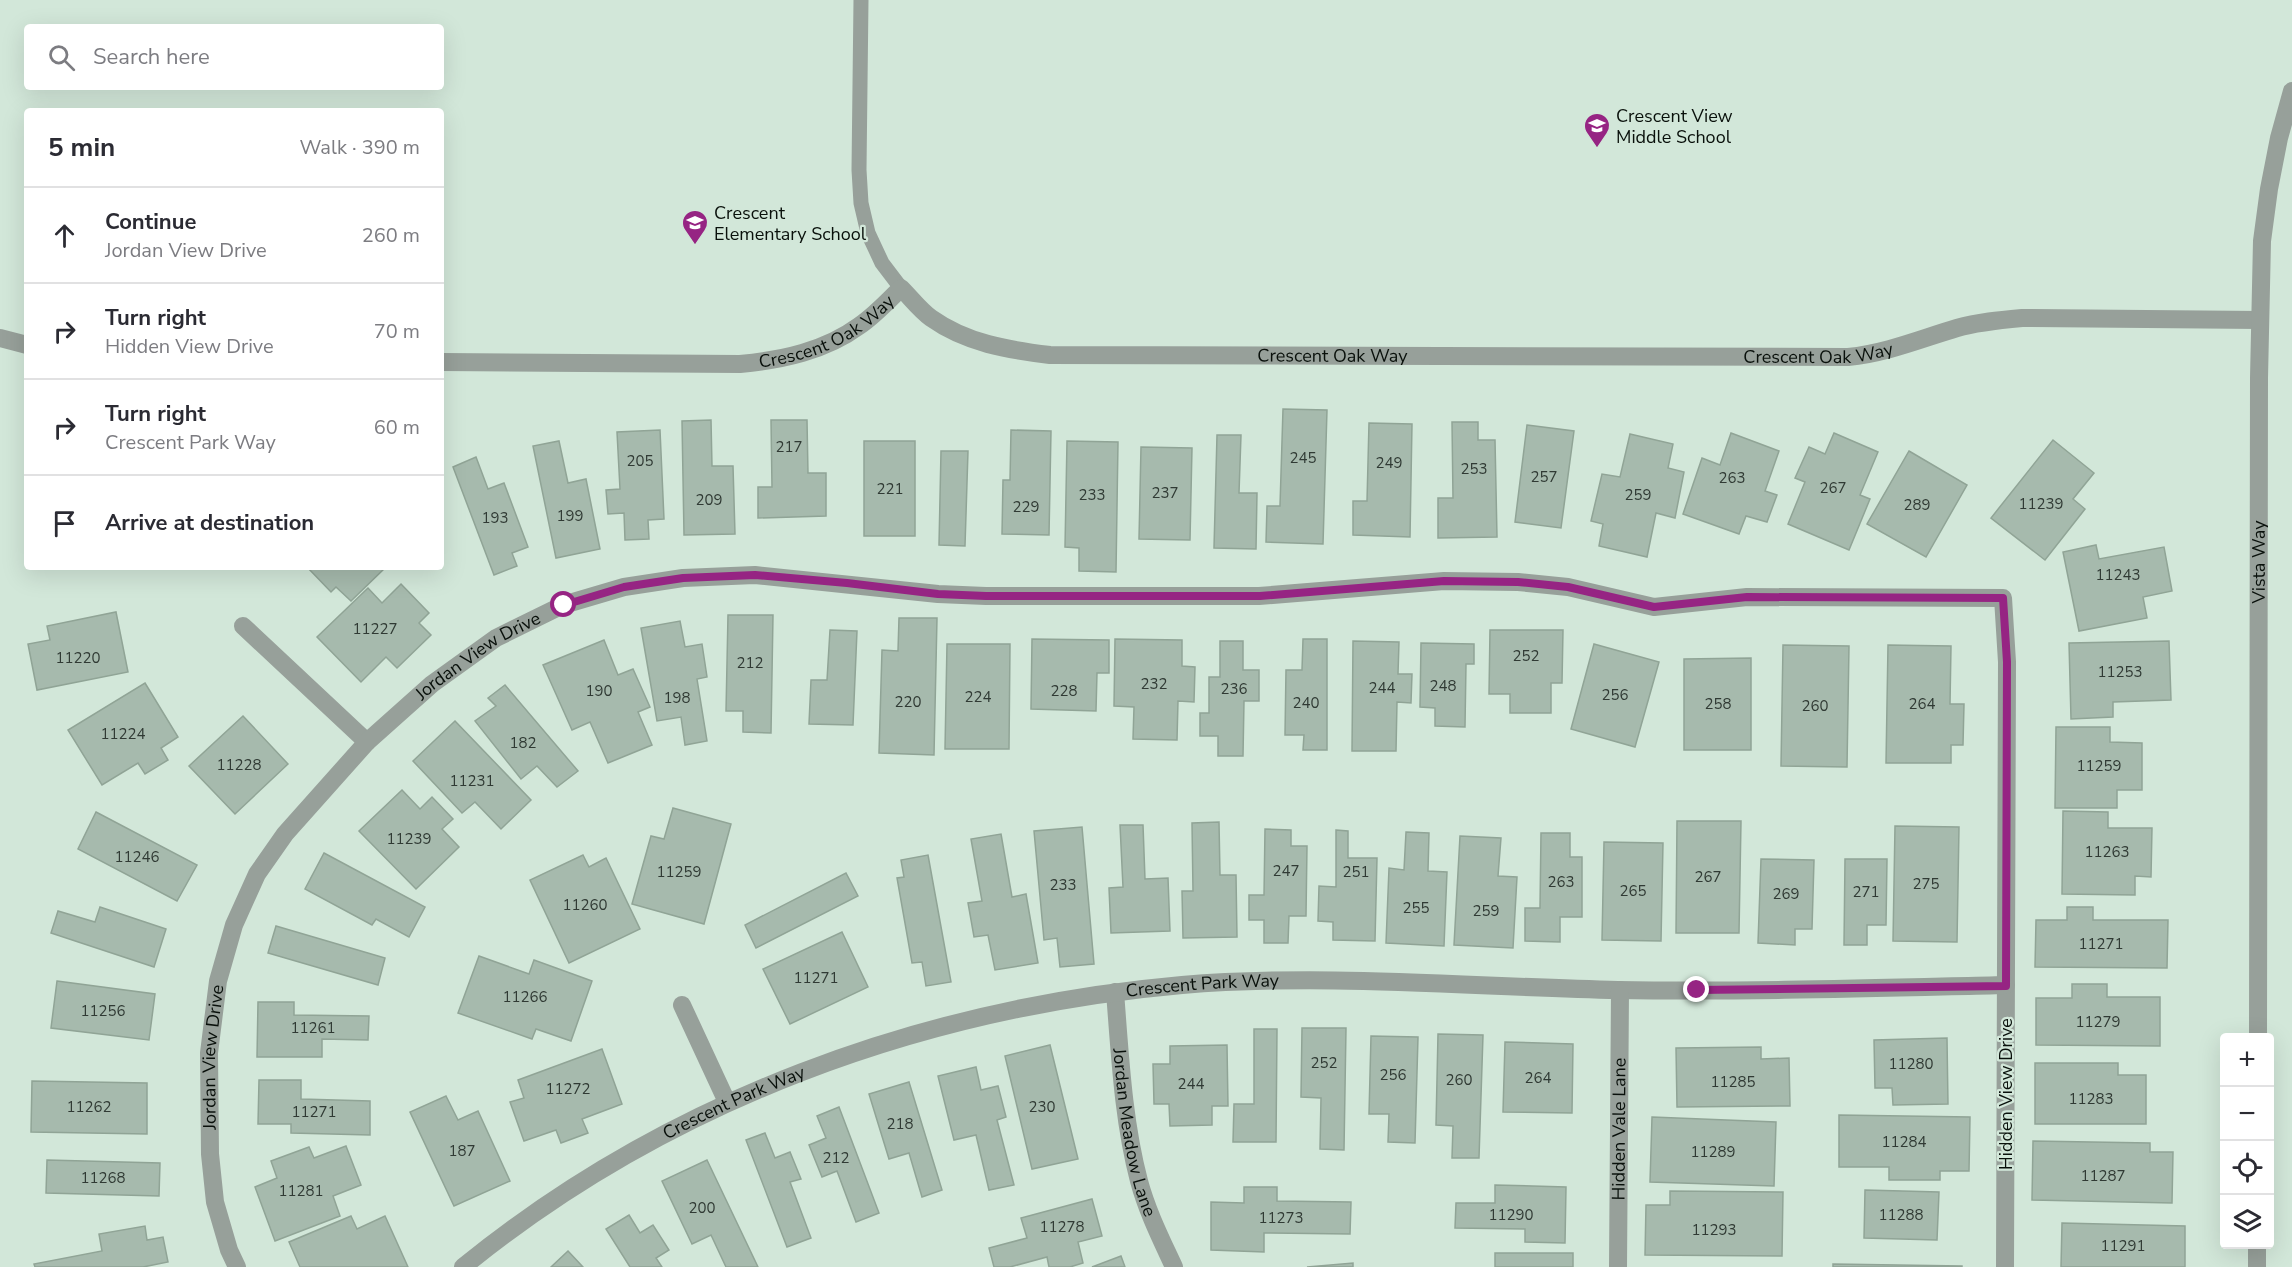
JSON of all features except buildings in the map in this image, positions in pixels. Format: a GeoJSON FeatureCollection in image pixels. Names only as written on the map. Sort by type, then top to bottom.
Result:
{"type":"FeatureCollection","features":[{"type":"Feature","properties":{"kind":"street","name":"Vista Way"},"geometry":{"type":"LineString","coordinates":[[2258,1033],[2262,241],[2279,138],[2292,91]]}},
{"type":"Feature","properties":{"kind":"street","name":"Crescent Oak Way"},"geometry":{"type":"LineString","coordinates":[[444,362],[740,364],[772,361],[802,353],[841,337],[860,326],[901,288],[931,318],[968,338],[1008,350],[1050,355],[1848,357],[1888,351],[1959,327],[2011,319],[2260,320]]}},
{"type":"Feature","properties":{"kind":"street"},"geometry":{"type":"LineString","coordinates":[[0,338],[24,344]]}},
{"type":"Feature","properties":{"kind":"street","name":"Jordan View Drive"},"geometry":{"type":"LineString","coordinates":[[237,1267],[229,1250],[215,1202],[210,1154],[209,1053],[218,981],[234,926],[256,874],[285,834],[367,742],[432,684],[496,638],[564,605],[624,587],[683,578],[755,575],[938,594],[986,596],[1260,596],[1444,581],[1518,582],[1568,587],[1654,607],[1747,597],[2003,598]]}},
{"type":"Feature","properties":{"kind":"street","name":"Hidden View Drive"},"geometry":{"type":"LineString","coordinates":[[2003,598],[2007,662],[2005,1267]]}},
{"type":"Feature","properties":{"kind":"street"},"geometry":{"type":"LineString","coordinates":[[243,626],[367,742]]}},
{"type":"Feature","properties":{"kind":"street","name":"Crescent Park Way"},"geometry":{"type":"LineString","coordinates":[[463,1267],[508,1231],[578,1183],[651,1140],[727,1102],[854,1052],[957,1022],[1038,1004],[1114,992],[1185,985],[1299,981],[1620,990],[2006,986]]}},
{"type":"Feature","properties":{"kind":"street","name":"Hidden Vale Lane"},"geometry":{"type":"LineString","coordinates":[[1618,1267],[1620,990]]}},
{"type":"Feature","properties":{"kind":"street","name":"Jordan Meadow Lane"},"geometry":{"type":"LineString","coordinates":[[1114,992],[1127,1120],[1139,1182],[1156,1229],[1174,1267]]}},
{"type":"Feature","properties":{"kind":"street"},"geometry":{"type":"LineString","coordinates":[[682,1005],[727,1102]]}},
{"type":"Feature","properties":{"kind":"street"},"geometry":{"type":"LineString","coordinates":[[2257,1249],[2257,1267]]}},
{"type":"Feature","properties":{"kind":"lane"},"geometry":{"type":"LineString","coordinates":[[861,0],[859,170],[861,203],[868,233],[882,263],[901,288]]}},
{"type":"Feature","properties":{"kind":"place","name":"Crescent View Middle School"},"geometry":{"type":"Point","coordinates":[1597,149]}},
{"type":"Feature","properties":{"kind":"place","name":"Crescent Elementary School"},"geometry":{"type":"Point","coordinates":[695,246]}},
{"type":"Feature","properties":{"kind":"route"},"geometry":{"type":"LineString","coordinates":[[564,605],[624,587],[683,578],[755,575],[938,594],[986,596],[1260,596],[1444,581],[1518,582],[1568,587],[1654,607],[1747,597],[2003,598],[2007,662],[2006,986],[1697,990]]}}]}
